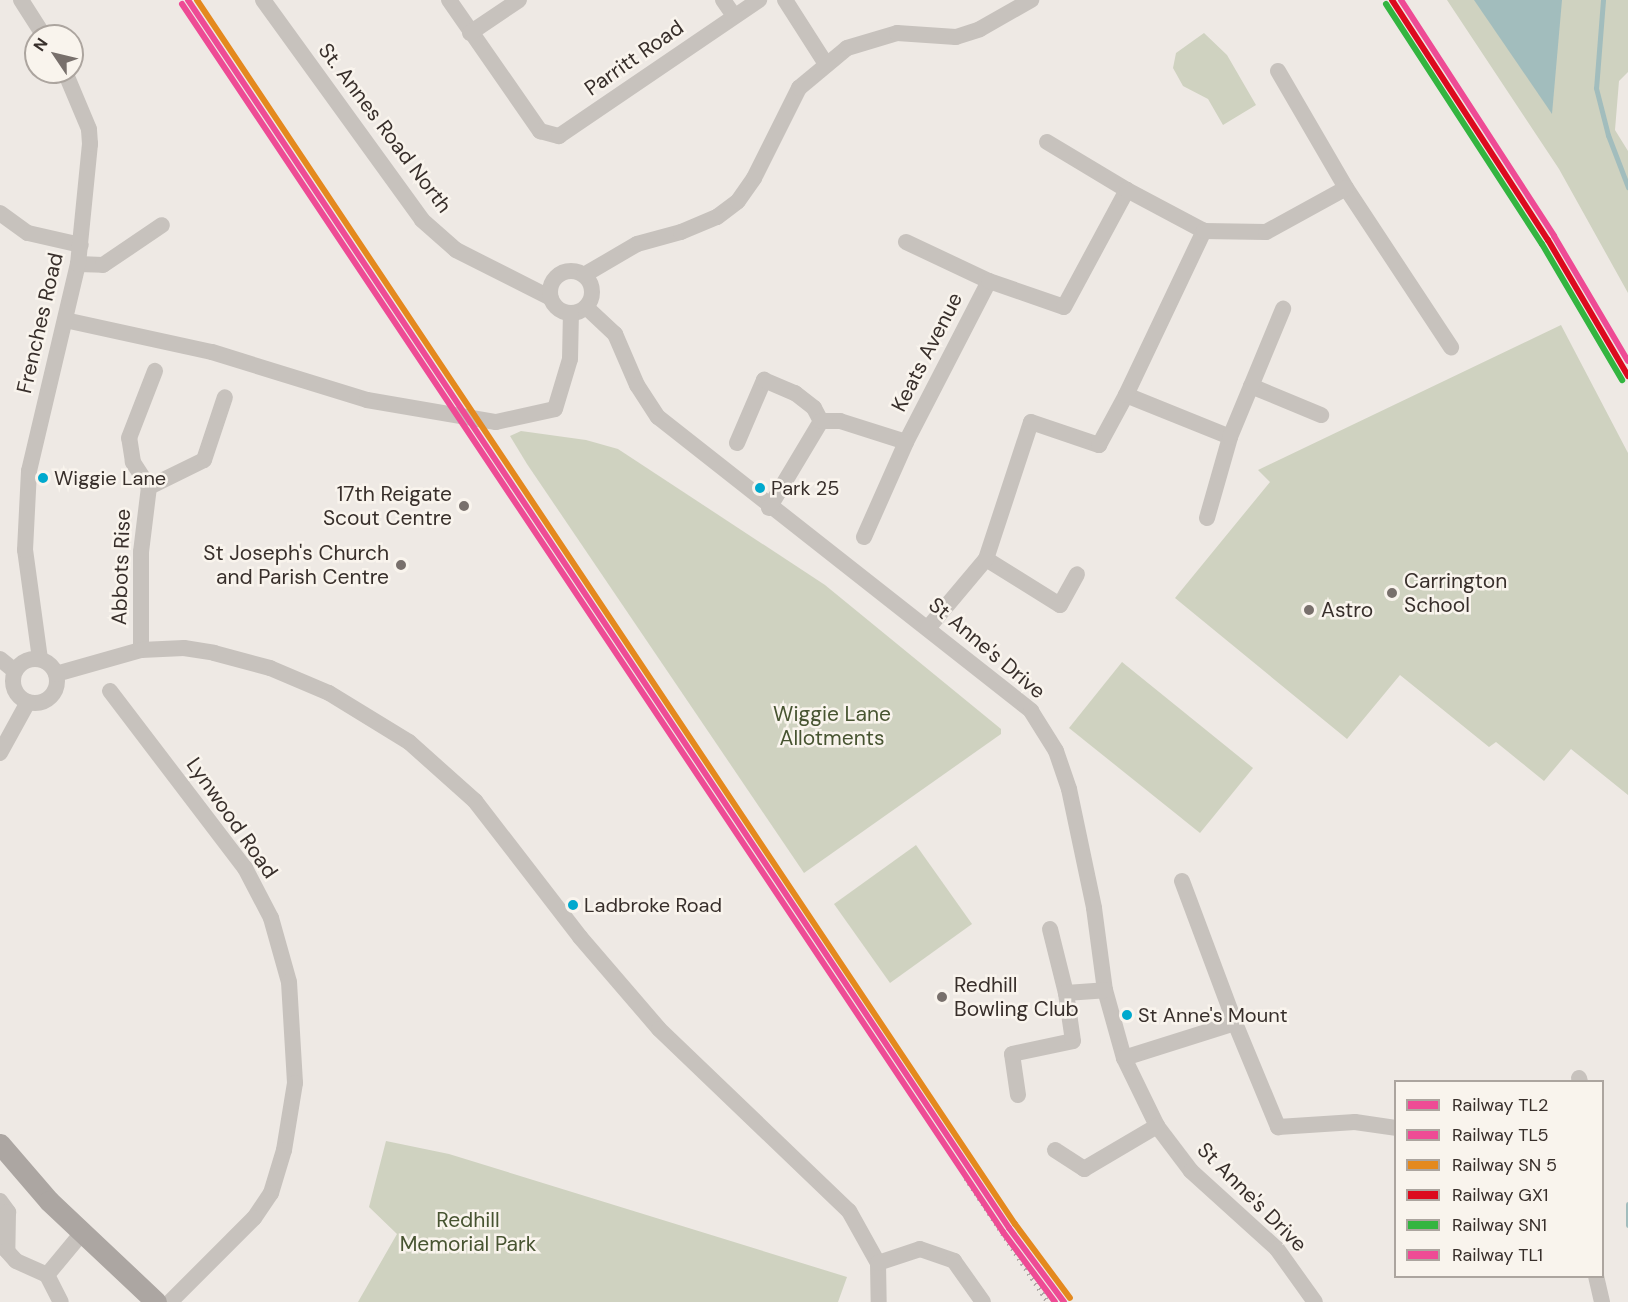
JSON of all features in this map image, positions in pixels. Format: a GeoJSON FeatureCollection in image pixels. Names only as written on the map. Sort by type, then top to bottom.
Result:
{"type":"FeatureCollection","features":[{"type":"Feature","properties":{"kind":"main road"},"geometry":{"type":"LineString","coordinates":[[0,1144],[49,1200],[156,1302]]}},
{"type":"Feature","properties":{"kind":"main road"},"geometry":{"type":"LineString","coordinates":[[0,1163],[49,1200]]}},
{"type":"Feature","properties":{"kind":"street"},"geometry":{"type":"LineString","coordinates":[[21,0],[36,24]]}},
{"type":"Feature","properties":{"kind":"street","name":"St. Annes Road North"},"geometry":{"type":"LineString","coordinates":[[263,0],[422,220],[456,250],[551,298]]}},
{"type":"Feature","properties":{"kind":"street"},"geometry":{"type":"LineString","coordinates":[[448,0],[471,33],[519,0]]}},
{"type":"Feature","properties":{"kind":"street"},"geometry":{"type":"LineString","coordinates":[[723,0],[734,16]]}},
{"type":"Feature","properties":{"kind":"street","name":"Parritt Road"},"geometry":{"type":"LineString","coordinates":[[471,33],[540,131],[552,135],[566,133],[759,0]]}},
{"type":"Feature","properties":{"kind":"street"},"geometry":{"type":"LineString","coordinates":[[785,0],[826,64]]}},
{"type":"Feature","properties":{"kind":"street"},"geometry":{"type":"LineString","coordinates":[[579,310],[556,307],[551,298],[552,284],[563,273],[584,275],[637,244],[681,232],[717,217],[738,201],[754,178],[799,88],[847,48],[897,33],[956,37],[980,29],[1030,0]]}},
{"type":"Feature","properties":{"kind":"street"},"geometry":{"type":"LineString","coordinates":[[1278,72],[1346,188],[1451,347]]}},
{"type":"Feature","properties":{"kind":"street","name":"Frenches Road"},"geometry":{"type":"LineString","coordinates":[[40,659],[25,550],[29,471],[78,264],[89,129],[70,84]]}},
{"type":"Feature","properties":{"kind":"street"},"geometry":{"type":"LineString","coordinates":[[1047,142],[1126,190],[1203,231],[1266,232],[1346,188]]}},
{"type":"Feature","properties":{"kind":"street","name":"Keats Avenue"},"geometry":{"type":"LineString","coordinates":[[906,242],[988,281],[1064,307],[1126,190]]}},
{"type":"Feature","properties":{"kind":"street"},"geometry":{"type":"LineString","coordinates":[[0,213],[28,233],[81,245]]}},
{"type":"Feature","properties":{"kind":"street"},"geometry":{"type":"LineString","coordinates":[[78,264],[103,265],[162,225]]}},
{"type":"Feature","properties":{"kind":"street"},"geometry":{"type":"LineString","coordinates":[[928,628],[986,559],[1031,422],[1099,445],[1126,395],[1203,231]]}},
{"type":"Feature","properties":{"kind":"street"},"geometry":{"type":"LineString","coordinates":[[65,320],[212,352],[367,400],[496,422],[555,409],[567,378],[579,310],[592,293],[584,275]]}},
{"type":"Feature","properties":{"kind":"street","name":"Keats Avenue"},"geometry":{"type":"LineString","coordinates":[[864,537],[906,442],[988,281]]}},
{"type":"Feature","properties":{"kind":"street"},"geometry":{"type":"LineString","coordinates":[[1207,518],[1230,438],[1283,309]]}},
{"type":"Feature","properties":{"kind":"street","name":"St Anne's Drive"},"geometry":{"type":"LineString","coordinates":[[579,310],[615,334],[637,385],[658,417],[769,508],[928,628],[1031,711],[1056,751],[1082,845],[1105,990],[1124,1058],[1157,1126],[1191,1171],[1277,1249],[1315,1302]]}},
{"type":"Feature","properties":{"kind":"street","name":"Abbots Rise"},"geometry":{"type":"LineString","coordinates":[[141,650],[141,552],[148,487],[133,462],[129,438],[155,370]]}},
{"type":"Feature","properties":{"kind":"street"},"geometry":{"type":"LineString","coordinates":[[737,443],[764,380],[795,393],[814,408],[821,421],[769,508]]}},
{"type":"Feature","properties":{"kind":"street"},"geometry":{"type":"LineString","coordinates":[[1251,386],[1321,416]]}},
{"type":"Feature","properties":{"kind":"street"},"geometry":{"type":"LineString","coordinates":[[1126,395],[1230,438]]}},
{"type":"Feature","properties":{"kind":"street","name":"Abbots Rise"},"geometry":{"type":"LineString","coordinates":[[148,487],[204,459],[225,397]]}},
{"type":"Feature","properties":{"kind":"street","name":"Keats Avenue"},"geometry":{"type":"LineString","coordinates":[[821,421],[840,422],[906,442]]}},
{"type":"Feature","properties":{"kind":"street"},"geometry":{"type":"LineString","coordinates":[[986,559],[1060,605],[1077,574]]}},
{"type":"Feature","properties":{"kind":"street"},"geometry":{"type":"LineString","coordinates":[[56,674],[141,650],[184,648],[270,668],[354,706],[437,765],[475,801],[580,938],[659,1029],[849,1211],[878,1263],[879,1302]]}},
{"type":"Feature","properties":{"kind":"street"},"geometry":{"type":"LineString","coordinates":[[0,659],[9,684],[20,697],[28,702],[45,700],[53,693],[56,674]]}},
{"type":"Feature","properties":{"kind":"street"},"geometry":{"type":"LineString","coordinates":[[9,684],[26,662],[40,659],[56,674]]}},
{"type":"Feature","properties":{"kind":"street","name":"Lynwood Road"},"geometry":{"type":"LineString","coordinates":[[110,691],[245,868],[271,918],[289,982],[295,1083],[285,1150],[271,1193],[254,1218],[170,1302]]}},
{"type":"Feature","properties":{"kind":"street"},"geometry":{"type":"LineString","coordinates":[[0,753],[28,702]]}},
{"type":"Feature","properties":{"kind":"street"},"geometry":{"type":"LineString","coordinates":[[1182,881],[1235,1023],[1278,1127],[1355,1122],[1394,1128]]}},
{"type":"Feature","properties":{"kind":"street"},"geometry":{"type":"LineString","coordinates":[[1018,1095],[1012,1054],[1073,1041],[1066,993],[1050,929]]}},
{"type":"Feature","properties":{"kind":"street"},"geometry":{"type":"LineString","coordinates":[[1066,993],[1105,990]]}},
{"type":"Feature","properties":{"kind":"street"},"geometry":{"type":"LineString","coordinates":[[1124,1058],[1235,1023]]}},
{"type":"Feature","properties":{"kind":"street"},"geometry":{"type":"LineString","coordinates":[[1055,1149],[1084,1168],[1097,1164],[1120,1145],[1157,1126]]}},
{"type":"Feature","properties":{"kind":"street"},"geometry":{"type":"LineString","coordinates":[[0,1200],[8,1212],[7,1251],[16,1261],[47,1275],[61,1302]]}},
{"type":"Feature","properties":{"kind":"street"},"geometry":{"type":"LineString","coordinates":[[47,1275],[82,1233]]}},
{"type":"Feature","properties":{"kind":"street"},"geometry":{"type":"LineString","coordinates":[[878,1263],[920,1249],[954,1262],[983,1302]]}},
{"type":"Feature","properties":{"kind":"street"},"geometry":{"type":"LineString","coordinates":[[1596,1278],[1602,1302]]}},
{"type":"Feature","properties":{"kind":"green space"},"geometry":{"type":"Polygon","coordinates":[[[1447,0],[1628,0],[1628,72],[1619,81],[1615,130],[1628,151],[1628,293],[1559,169],[1447,0]]]}},
{"type":"Feature","properties":{"kind":"green space"},"geometry":{"type":"Polygon","coordinates":[[[1204,33],[1227,55],[1256,105],[1223,125],[1208,99],[1183,86],[1173,68],[1176,53],[1204,33]]]}},
{"type":"Feature","properties":{"kind":"green space"},"geometry":{"type":"Polygon","coordinates":[[[1561,325],[1628,453],[1628,795],[1571,749],[1544,781],[1496,742],[1489,747],[1400,675],[1347,739],[1175,598],[1270,482],[1258,470],[1561,325]]]}},
{"type":"Feature","properties":{"kind":"green space","name":"Wiggie Lane Allotments"},"geometry":{"type":"Polygon","coordinates":[[[521,431],[586,440],[618,449],[825,585],[1001,729],[1001,734],[804,873],[527,464],[510,436],[521,431]]]}},
{"type":"Feature","properties":{"kind":"green space"},"geometry":{"type":"Polygon","coordinates":[[[1122,662],[1253,768],[1200,833],[1069,728],[1122,662]]]}},
{"type":"Feature","properties":{"kind":"green space"},"geometry":{"type":"Polygon","coordinates":[[[916,845],[972,924],[890,983],[834,904],[916,845]]]}},
{"type":"Feature","properties":{"kind":"green space","name":"Redhill Memorial Park"},"geometry":{"type":"Polygon","coordinates":[[[386,1141],[449,1154],[847,1277],[838,1302],[358,1302],[397,1234],[369,1207],[386,1141]]]}},
{"type":"Feature","properties":{"kind":"water"},"geometry":{"type":"Polygon","coordinates":[[[1474,0],[1562,0],[1552,114],[1474,0]]]}},
{"type":"Feature","properties":{"kind":"waterway"},"geometry":{"type":"LineString","coordinates":[[1603,0],[1596,88],[1608,135],[1628,187]]}},
{"type":"Feature","properties":{"kind":"waterway"},"geometry":{"type":"LineString","coordinates":[[1628,1204],[1628,1225]]}},
{"type":"Feature","properties":{"kind":"railway"},"geometry":{"type":"LineString","coordinates":[[966,1178],[1048,1302]]}},
{"type":"Feature","properties":{"kind":"rail line","name":"TL2"},"geometry":{"type":"LineString","coordinates":[[188,0],[1009,1228],[1064,1302]]}},
{"type":"Feature","properties":{"kind":"rail line","name":"GX1"},"geometry":{"type":"LineString","coordinates":[[1392,0],[1548,240],[1628,376]]}},
{"type":"Feature","properties":{"kind":"rail line","name":"TL1"},"geometry":{"type":"LineString","coordinates":[[1401,0],[1554,236],[1628,361]]}},
{"type":"Feature","properties":{"kind":"rail line","name":"TL5"},"geometry":{"type":"LineString","coordinates":[[182,4],[1003,1232],[1055,1302]]}},
{"type":"Feature","properties":{"kind":"rail line","name":"SN1"},"geometry":{"type":"LineString","coordinates":[[1386,4],[1542,244],[1622,380]]}},
{"type":"Feature","properties":{"kind":"transit line"},"geometry":{"type":"LineString","coordinates":[[197,0],[1015,1224],[1070,1298]]}},
{"type":"Feature","properties":{"kind":"place","name":"Wiggie Lane"},"geometry":{"type":"Point","coordinates":[43,478]}},
{"type":"Feature","properties":{"kind":"place","name":"Park 25"},"geometry":{"type":"Point","coordinates":[760,488]}},
{"type":"Feature","properties":{"kind":"place","name":"17th Reigate Scout Centre"},"geometry":{"type":"Point","coordinates":[464,506]}},
{"type":"Feature","properties":{"kind":"place","name":"St Joseph's Church and Parish Centre"},"geometry":{"type":"Point","coordinates":[401,565]}},
{"type":"Feature","properties":{"kind":"place","name":"Carrington School"},"geometry":{"type":"Point","coordinates":[1392,593]}},
{"type":"Feature","properties":{"kind":"place","name":"Astro"},"geometry":{"type":"Point","coordinates":[1309,610]}},
{"type":"Feature","properties":{"kind":"place","name":"Ladbroke Road"},"geometry":{"type":"Point","coordinates":[573,905]}},
{"type":"Feature","properties":{"kind":"place","name":"Redhill Bowling Club"},"geometry":{"type":"Point","coordinates":[942,997]}},
{"type":"Feature","properties":{"kind":"place","name":"St Anne's Mount"},"geometry":{"type":"Point","coordinates":[1127,1015]}}]}
